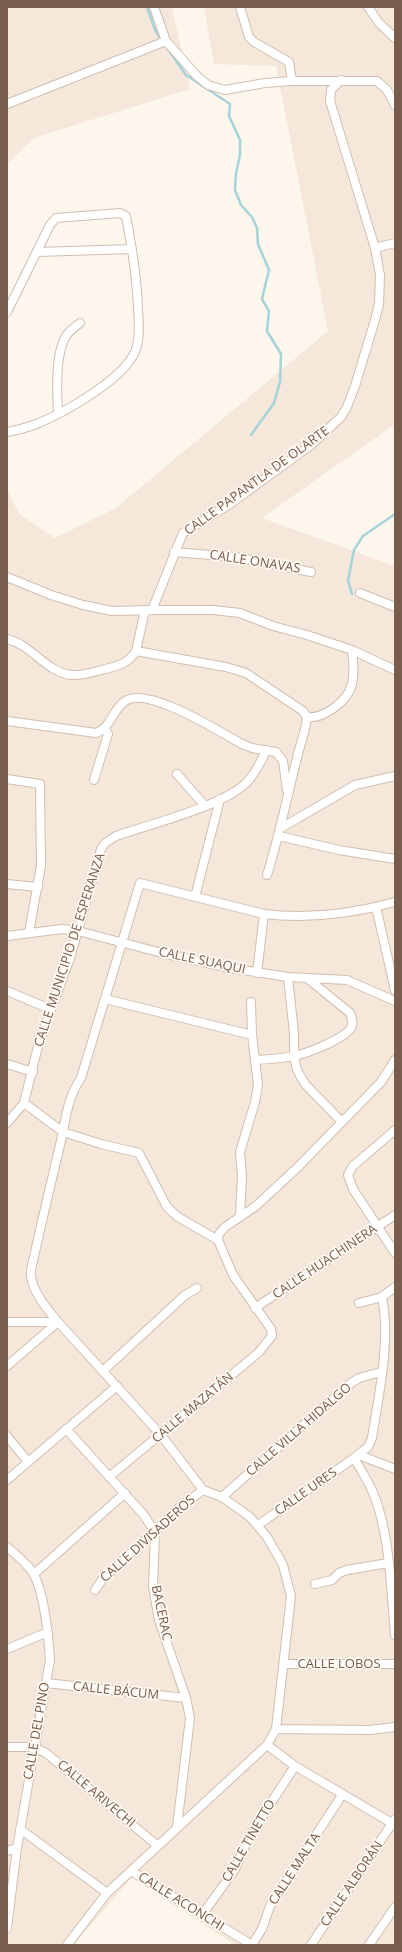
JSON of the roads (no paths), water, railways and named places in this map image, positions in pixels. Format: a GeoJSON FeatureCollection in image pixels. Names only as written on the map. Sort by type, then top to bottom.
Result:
{"type":"FeatureCollection","features":[{"type":"Feature","properties":{"kind":"street"},"geometry":{"type":"LineString","coordinates":[[154,7],[166,41],[197,76],[208,85],[218,89],[234,89],[265,83],[292,81],[377,81],[387,90],[395,104]]}},
{"type":"Feature","properties":{"kind":"street"},"geometry":{"type":"LineString","coordinates":[[240,7],[249,37],[254,42],[289,62],[292,81]]}},
{"type":"Feature","properties":{"kind":"street"},"geometry":{"type":"LineString","coordinates":[[368,7],[379,23],[395,38]]}},
{"type":"Feature","properties":{"kind":"street"},"geometry":{"type":"LineString","coordinates":[[8,102],[166,41]]}},
{"type":"Feature","properties":{"kind":"street","name":"CALLE PAPANTLA DE OLARTE"},"geometry":{"type":"LineString","coordinates":[[136,651],[148,610],[179,539],[187,529],[230,504],[311,445],[341,417],[347,408],[355,386],[379,304],[380,275],[376,248],[330,101],[331,90],[341,80]]}},
{"type":"Feature","properties":{"kind":"street"},"geometry":{"type":"LineString","coordinates":[[7,312],[53,221],[59,217],[122,213],[126,216],[136,270],[139,323],[138,342],[133,358],[127,366],[109,381],[58,414],[38,424],[7,432]]}},
{"type":"Feature","properties":{"kind":"street"},"geometry":{"type":"LineString","coordinates":[[376,248],[395,243]]}},
{"type":"Feature","properties":{"kind":"street"},"geometry":{"type":"LineString","coordinates":[[37,252],[132,249]]}},
{"type":"Feature","properties":{"kind":"street"},"geometry":{"type":"LineString","coordinates":[[58,414],[57,394],[61,349],[66,336],[71,329],[80,323]]}},
{"type":"Feature","properties":{"kind":"street","name":"CALLE ONAVAS"},"geometry":{"type":"LineString","coordinates":[[174,552],[235,556],[311,572]]}},
{"type":"Feature","properties":{"kind":"street"},"geometry":{"type":"LineString","coordinates":[[7,577],[51,595],[98,609],[112,611],[213,610],[240,612],[273,626],[308,634],[352,650],[395,670]]}},
{"type":"Feature","properties":{"kind":"street"},"geometry":{"type":"LineString","coordinates":[[360,593],[395,607]]}},
{"type":"Feature","properties":{"kind":"street"},"geometry":{"type":"LineString","coordinates":[[7,639],[26,647],[55,670],[72,675],[93,672],[122,664],[128,661],[136,651],[226,667],[246,673],[313,718],[331,709],[345,697],[352,685],[354,668],[352,650]]}},
{"type":"Feature","properties":{"kind":"street"},"geometry":{"type":"LineString","coordinates":[[7,721],[96,733],[105,728],[121,704],[128,699],[139,696],[163,702],[242,744],[252,748],[276,752],[283,761],[288,800]]}},
{"type":"Feature","properties":{"kind":"street"},"geometry":{"type":"LineString","coordinates":[[268,875],[306,727],[305,714]]}},
{"type":"Feature","properties":{"kind":"street"},"geometry":{"type":"LineString","coordinates":[[94,780],[108,734],[105,728]]}},
{"type":"Feature","properties":{"kind":"street","name":"CALLE MUNICIPIO DE ESPERANZA"},"geometry":{"type":"LineString","coordinates":[[7,1123],[24,1103],[33,1072],[39,1042],[78,931],[101,849],[105,843],[116,836],[205,806],[235,791],[251,778],[267,750]]}},
{"type":"Feature","properties":{"kind":"street"},"geometry":{"type":"LineString","coordinates":[[177,774],[205,806]]}},
{"type":"Feature","properties":{"kind":"street"},"geometry":{"type":"LineString","coordinates":[[280,832],[355,785],[395,776]]}},
{"type":"Feature","properties":{"kind":"street"},"geometry":{"type":"LineString","coordinates":[[7,779],[40,784],[41,854],[38,887],[29,932]]}},
{"type":"Feature","properties":{"kind":"street"},"geometry":{"type":"LineString","coordinates":[[195,897],[220,799]]}},
{"type":"Feature","properties":{"kind":"street"},"geometry":{"type":"LineString","coordinates":[[280,832],[339,850],[395,858]]}},
{"type":"Feature","properties":{"kind":"street"},"geometry":{"type":"LineString","coordinates":[[67,1945],[107,1893],[267,1745],[276,1729],[290,1596],[288,1581],[283,1565],[267,1537],[258,1525],[250,1517],[222,1497],[203,1490],[161,1435],[104,1370],[58,1322],[46,1307],[31,1276],[34,1257],[64,1132],[68,1104],[73,1090],[81,1078],[140,883],[264,914],[310,916],[376,908],[395,902]]}},
{"type":"Feature","properties":{"kind":"street"},"geometry":{"type":"LineString","coordinates":[[7,884],[38,887]]}},
{"type":"Feature","properties":{"kind":"street"},"geometry":{"type":"LineString","coordinates":[[376,908],[391,960],[395,990]]}},
{"type":"Feature","properties":{"kind":"street"},"geometry":{"type":"LineString","coordinates":[[257,973],[264,914]]}},
{"type":"Feature","properties":{"kind":"street","name":"CALLE SUAQUI"},"geometry":{"type":"LineString","coordinates":[[7,936],[62,929],[78,931],[197,962],[257,973],[288,977],[332,978],[347,980],[395,1001]]}},
{"type":"Feature","properties":{"kind":"street"},"geometry":{"type":"LineString","coordinates":[[288,977],[294,1033],[294,1056],[298,1070],[305,1084],[342,1122]]}},
{"type":"Feature","properties":{"kind":"street"},"geometry":{"type":"LineString","coordinates":[[255,1060],[294,1056],[346,1033],[352,1026],[353,1019],[350,1013],[307,978]]}},
{"type":"Feature","properties":{"kind":"street"},"geometry":{"type":"LineString","coordinates":[[7,991],[50,1009]]}},
{"type":"Feature","properties":{"kind":"street"},"geometry":{"type":"LineString","coordinates":[[106,999],[252,1035]]}},
{"type":"Feature","properties":{"kind":"street"},"geometry":{"type":"LineString","coordinates":[[240,1216],[242,1176],[240,1152],[255,1102],[258,1085],[252,1035],[251,1002]]}},
{"type":"Feature","properties":{"kind":"street"},"geometry":{"type":"LineString","coordinates":[[256,1308],[233,1275],[218,1240],[219,1234],[225,1227],[278,1187],[381,1082],[395,1060]]}},
{"type":"Feature","properties":{"kind":"street"},"geometry":{"type":"LineString","coordinates":[[7,1064],[33,1072]]}},
{"type":"Feature","properties":{"kind":"street"},"geometry":{"type":"LineString","coordinates":[[24,1103],[64,1132],[101,1144],[138,1153],[168,1206],[178,1217],[218,1240]]}},
{"type":"Feature","properties":{"kind":"street"},"geometry":{"type":"LineString","coordinates":[[395,1130],[353,1166],[348,1174],[353,1189],[395,1252]]}},
{"type":"Feature","properties":{"kind":"street","name":"CALLE HUACHINERA"},"geometry":{"type":"LineString","coordinates":[[256,1308],[395,1215]]}},
{"type":"Feature","properties":{"kind":"street"},"geometry":{"type":"LineString","coordinates":[[104,1370],[184,1296],[197,1288]]}},
{"type":"Feature","properties":{"kind":"street"},"geometry":{"type":"LineString","coordinates":[[359,1303],[382,1296],[395,1288]]}},
{"type":"Feature","properties":{"kind":"street","name":"CALLE URES"},"geometry":{"type":"LineString","coordinates":[[258,1525],[357,1457],[368,1447],[372,1438],[386,1338],[385,1313],[382,1296]]}},
{"type":"Feature","properties":{"kind":"street","name":"CALLE MAZATÁN"},"geometry":{"type":"LineString","coordinates":[[109,1476],[161,1435],[258,1353],[272,1336],[271,1329],[256,1308]]}},
{"type":"Feature","properties":{"kind":"street"},"geometry":{"type":"LineString","coordinates":[[7,1322],[58,1322]]}},
{"type":"Feature","properties":{"kind":"street"},"geometry":{"type":"LineString","coordinates":[[7,1366],[58,1322]]}},
{"type":"Feature","properties":{"kind":"street","name":"CALLE VILLA HIDALGO"},"geometry":{"type":"LineString","coordinates":[[222,1497],[351,1383],[360,1378],[381,1372]]}},
{"type":"Feature","properties":{"kind":"street"},"geometry":{"type":"LineString","coordinates":[[7,1480],[117,1386]]}},
{"type":"Feature","properties":{"kind":"street"},"geometry":{"type":"LineString","coordinates":[[66,1429],[125,1493],[143,1514],[155,1532]]}},
{"type":"Feature","properties":{"kind":"street"},"geometry":{"type":"LineString","coordinates":[[7,1436],[28,1462]]}},
{"type":"Feature","properties":{"kind":"street"},"geometry":{"type":"LineString","coordinates":[[357,1457],[395,1469]]}},
{"type":"Feature","properties":{"kind":"street"},"geometry":{"type":"LineString","coordinates":[[357,1457],[371,1489],[379,1515],[388,1563],[395,1636]]}},
{"type":"Feature","properties":{"kind":"street","name":"CALLE DIVISADEROS"},"geometry":{"type":"LineString","coordinates":[[95,1590],[102,1580],[179,1508],[203,1490]]}},
{"type":"Feature","properties":{"kind":"street"},"geometry":{"type":"LineString","coordinates":[[34,1574],[125,1493]]}},
{"type":"Feature","properties":{"kind":"street","name":"BACERAC"},"geometry":{"type":"LineString","coordinates":[[155,1532],[153,1587],[162,1627],[186,1698],[190,1718],[177,1827]]}},
{"type":"Feature","properties":{"kind":"street","name":"CALLE DEL PINO"},"geometry":{"type":"LineString","coordinates":[[7,1547],[34,1574],[39,1587],[48,1632],[50,1660],[20,1829],[7,1928]]}},
{"type":"Feature","properties":{"kind":"street"},"geometry":{"type":"LineString","coordinates":[[315,1584],[332,1580],[339,1573],[347,1570],[388,1563]]}},
{"type":"Feature","properties":{"kind":"street"},"geometry":{"type":"LineString","coordinates":[[7,1649],[48,1632]]}},
{"type":"Feature","properties":{"kind":"street","name":"CALLE LOBOS"},"geometry":{"type":"LineString","coordinates":[[284,1664],[395,1664]]}},
{"type":"Feature","properties":{"kind":"street","name":"CALLE BÁCUM"},"geometry":{"type":"LineString","coordinates":[[46,1683],[186,1698]]}},
{"type":"Feature","properties":{"kind":"street"},"geometry":{"type":"LineString","coordinates":[[276,1729],[369,1730],[395,1727]]}},
{"type":"Feature","properties":{"kind":"street"},"geometry":{"type":"LineString","coordinates":[[267,1745],[295,1766],[342,1795],[394,1822]]}},
{"type":"Feature","properties":{"kind":"street","name":"CALLE ARIVECHI"},"geometry":{"type":"LineString","coordinates":[[7,1747],[34,1747],[46,1753],[58,1761],[158,1846]]}},
{"type":"Feature","properties":{"kind":"street","name":"CALLE TINETTO"},"geometry":{"type":"LineString","coordinates":[[202,1915],[235,1869],[250,1835],[295,1766]]}},
{"type":"Feature","properties":{"kind":"street","name":"CALLE MALTA"},"geometry":{"type":"LineString","coordinates":[[252,1945],[262,1929],[270,1906],[342,1795]]}},
{"type":"Feature","properties":{"kind":"street","name":"CALLE ALBORÁN"},"geometry":{"type":"LineString","coordinates":[[311,1945],[394,1822]]}},
{"type":"Feature","properties":{"kind":"street"},"geometry":{"type":"LineString","coordinates":[[20,1829],[107,1893]]}},
{"type":"Feature","properties":{"kind":"street"},"geometry":{"type":"LineString","coordinates":[[7,1851],[17,1848]]}},
{"type":"Feature","properties":{"kind":"street"},"geometry":{"type":"LineString","coordinates":[[7,1860],[16,1858]]}},
{"type":"Feature","properties":{"kind":"street","name":"CALLE ACONCHI"},"geometry":{"type":"LineString","coordinates":[[131,1871],[252,1945]]}},
{"type":"Feature","properties":{"kind":"street"},"geometry":{"type":"LineString","coordinates":[[369,1945],[395,1907]]}},
{"type":"Feature","properties":{"kind":"waterway"},"geometry":{"type":"LineString","coordinates":[[147,7],[155,30],[162,41]]}},
{"type":"Feature","properties":{"kind":"waterway"},"geometry":{"type":"LineString","coordinates":[[165,45],[186,75],[230,104],[229,116],[240,140],[240,155],[236,173],[235,190],[241,205],[252,217],[257,228],[258,244],[269,270],[262,299],[269,311],[267,331],[281,354],[280,382],[274,403],[251,435]]}},
{"type":"Feature","properties":{"kind":"waterway"},"geometry":{"type":"LineString","coordinates":[[352,594],[348,581],[354,550],[363,536],[395,514]]}}]}
